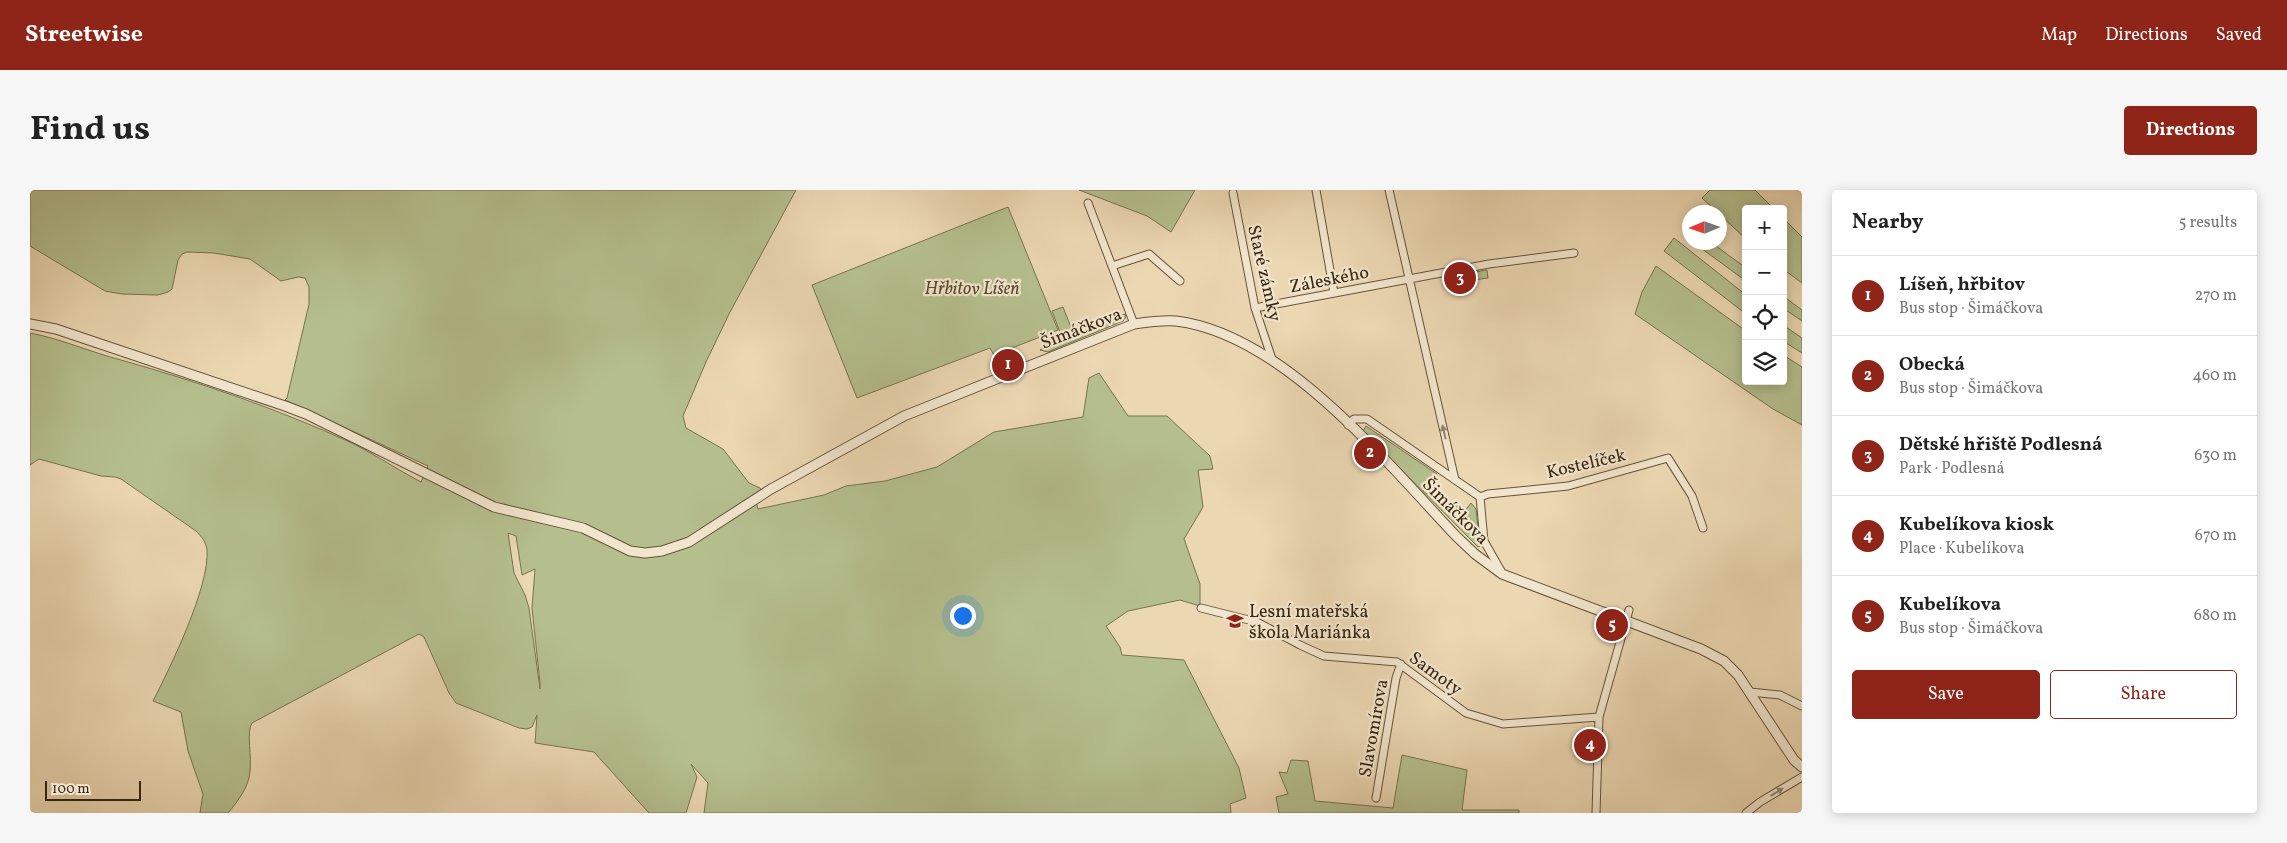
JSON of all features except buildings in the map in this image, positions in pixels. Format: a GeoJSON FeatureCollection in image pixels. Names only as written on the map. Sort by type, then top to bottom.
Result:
{"type":"FeatureCollection","features":[{"type":"Feature","properties":{"kind":"street"},"geometry":{"type":"LineString","coordinates":[[1316,190],[1334,293]]}},
{"type":"Feature","properties":{"kind":"street"},"geometry":{"type":"LineString","coordinates":[[1389,190],[1455,480]]}},
{"type":"Feature","properties":{"kind":"street","name":"Staré zámky"},"geometry":{"type":"LineString","coordinates":[[1233,193],[1255,308],[1272,359]]}},
{"type":"Feature","properties":{"kind":"street"},"geometry":{"type":"LineString","coordinates":[[1088,203],[1134,324]]}},
{"type":"Feature","properties":{"kind":"street","name":"Záleského"},"geometry":{"type":"LineString","coordinates":[[1255,308],[1489,264],[1574,253]]}},
{"type":"Feature","properties":{"kind":"street"},"geometry":{"type":"LineString","coordinates":[[1112,266],[1148,254],[1180,281]]}},
{"type":"Feature","properties":{"kind":"street","name":"Šimáčkova"},"geometry":{"type":"LineString","coordinates":[[30,324],[56,329],[285,406],[306,414],[494,508],[583,528],[630,551],[645,553],[662,551],[689,542],[764,494],[904,416],[1134,324],[1175,321],[1200,326],[1225,335],[1272,359],[1318,394],[1456,536],[1475,554],[1502,574],[1712,654],[1730,666],[1750,692],[1794,760],[1802,768]]}},
{"type":"Feature","properties":{"kind":"street","name":"Šimáčkova"},"geometry":{"type":"LineString","coordinates":[[1348,425],[1354,419],[1360,417],[1367,420],[1480,497],[1484,540],[1502,574]]}},
{"type":"Feature","properties":{"kind":"street","name":"Kostelíček"},"geometry":{"type":"LineString","coordinates":[[1480,497],[1488,494],[1568,486],[1668,458],[1692,496],[1704,528]]}},
{"type":"Feature","properties":{"kind":"street","name":"Samoty"},"geometry":{"type":"LineString","coordinates":[[1201,608],[1257,622],[1324,656],[1398,662],[1466,713],[1503,724],[1599,717]]}},
{"type":"Feature","properties":{"kind":"street"},"geometry":{"type":"LineString","coordinates":[[1596,813],[1599,717],[1629,610]]}},
{"type":"Feature","properties":{"kind":"street","name":"Slavomírova"},"geometry":{"type":"LineString","coordinates":[[1376,798],[1396,678],[1401,664]]}},
{"type":"Feature","properties":{"kind":"street"},"geometry":{"type":"LineString","coordinates":[[1750,692],[1780,696],[1802,706]]}},
{"type":"Feature","properties":{"kind":"street"},"geometry":{"type":"LineString","coordinates":[[1751,812],[1760,802],[1802,778]]}},
{"type":"Feature","properties":{"kind":"green space"},"geometry":{"type":"Polygon","coordinates":[[[30,190],[796,190],[729,314],[706,362],[683,416],[686,428],[723,449],[749,483],[760,488],[761,490],[750,497],[758,509],[824,495],[846,486],[885,481],[937,467],[994,432],[1083,417],[1089,378],[1099,373],[1128,416],[1167,416],[1210,456],[1213,469],[1198,470],[1203,507],[1184,539],[1200,584],[1200,606],[1180,600],[1128,611],[1106,626],[1120,647],[1122,655],[1184,660],[1239,768],[1246,798],[1230,804],[1231,813],[704,813],[708,783],[691,764],[697,777],[686,813],[649,813],[594,752],[535,743],[537,715],[532,727],[527,729],[519,728],[456,703],[449,693],[424,637],[419,634],[252,723],[249,732],[250,771],[248,783],[242,794],[228,813],[200,813],[203,794],[188,751],[181,712],[153,701],[188,627],[196,605],[206,565],[206,544],[196,531],[121,479],[101,476],[39,459],[30,465],[30,333],[180,377],[267,408],[352,443],[421,482],[428,466],[285,400],[309,304],[309,287],[305,278],[298,277],[281,281],[250,259],[214,253],[187,252],[182,254],[178,260],[172,289],[168,292],[158,295],[122,294],[105,291],[30,246],[30,190]],[[508,533],[514,573],[529,608],[540,689],[532,608],[535,569],[522,575],[516,536],[508,533]]]}},
{"type":"Feature","properties":{"kind":"green space"},"geometry":{"type":"Polygon","coordinates":[[[1079,190],[1195,190],[1171,232],[1147,216],[1079,190]]]}},
{"type":"Feature","properties":{"kind":"green space"},"geometry":{"type":"Polygon","coordinates":[[[1710,190],[1755,190],[1770,205],[1742,205],[1742,235],[1727,221],[1727,205],[1710,205],[1702,198],[1710,190]]]}},
{"type":"Feature","properties":{"kind":"green space","name":"Hřbitov Líšeň"},"geometry":{"type":"Polygon","coordinates":[[[1008,207],[1058,330],[994,355],[990,348],[857,398],[812,285],[1008,207]]]}},
{"type":"Feature","properties":{"kind":"green space"},"geometry":{"type":"Polygon","coordinates":[[[1787,222],[1802,237],[1802,283],[1787,272],[1787,222]]]}},
{"type":"Feature","properties":{"kind":"green space"},"geometry":{"type":"Polygon","coordinates":[[[1674,238],[1682,244],[1682,250],[1689,250],[1742,292],[1742,311],[1664,251],[1674,238]]]}},
{"type":"Feature","properties":{"kind":"green space"},"geometry":{"type":"Polygon","coordinates":[[[1704,250],[1722,250],[1742,265],[1742,278],[1704,250]]]}},
{"type":"Feature","properties":{"kind":"green space"},"geometry":{"type":"Polygon","coordinates":[[[1656,266],[1742,328],[1742,385],[1787,385],[1787,358],[1802,367],[1802,425],[1773,409],[1635,314],[1642,292],[1656,266]]]}},
{"type":"Feature","properties":{"kind":"green space"},"geometry":{"type":"Polygon","coordinates":[[[1487,270],[1488,278],[1446,284],[1445,277],[1487,270]]]}},
{"type":"Feature","properties":{"kind":"green space"},"geometry":{"type":"Polygon","coordinates":[[[1787,299],[1802,310],[1802,321],[1787,311],[1787,299]]]}},
{"type":"Feature","properties":{"kind":"green space"},"geometry":{"type":"Polygon","coordinates":[[[1063,307],[1074,335],[1125,314],[1126,317],[1123,321],[1048,352],[1040,350],[1053,344],[1061,335],[1052,311],[1063,307]]]}},
{"type":"Feature","properties":{"kind":"green space"},"geometry":{"type":"Polygon","coordinates":[[[1787,328],[1802,338],[1802,353],[1787,344],[1787,328]]]}},
{"type":"Feature","properties":{"kind":"green space"},"geometry":{"type":"Polygon","coordinates":[[[1366,426],[1437,474],[1423,491],[1427,494],[1431,491],[1441,499],[1444,496],[1449,500],[1445,505],[1448,507],[1451,503],[1465,511],[1471,503],[1476,509],[1480,546],[1478,547],[1363,431],[1366,426]]]}},
{"type":"Feature","properties":{"kind":"green space"},"geometry":{"type":"Polygon","coordinates":[[[1402,755],[1467,770],[1462,810],[1519,810],[1519,813],[1279,813],[1276,797],[1288,794],[1279,772],[1287,773],[1291,760],[1308,761],[1315,801],[1393,808],[1402,755]]]}},
{"type":"Feature","properties":{"kind":"place","name":"Dětské hřiště Podlesná"},"geometry":{"type":"Point","coordinates":[1460,278]}},
{"type":"Feature","properties":{"kind":"place","name":"Líšeň, hřbitov"},"geometry":{"type":"Point","coordinates":[1008,365]}},
{"type":"Feature","properties":{"kind":"place","name":"Obecká"},"geometry":{"type":"Point","coordinates":[1370,453]}},
{"type":"Feature","properties":{"kind":"place","name":"Lesní mateřská škola Mariánka"},"geometry":{"type":"Point","coordinates":[1235,621]}},
{"type":"Feature","properties":{"kind":"place","name":"Kubelíkova"},"geometry":{"type":"Point","coordinates":[1612,625]}},
{"type":"Feature","properties":{"kind":"place","name":"Kubelíkova kiosk"},"geometry":{"type":"Point","coordinates":[1590,745]}}]}
